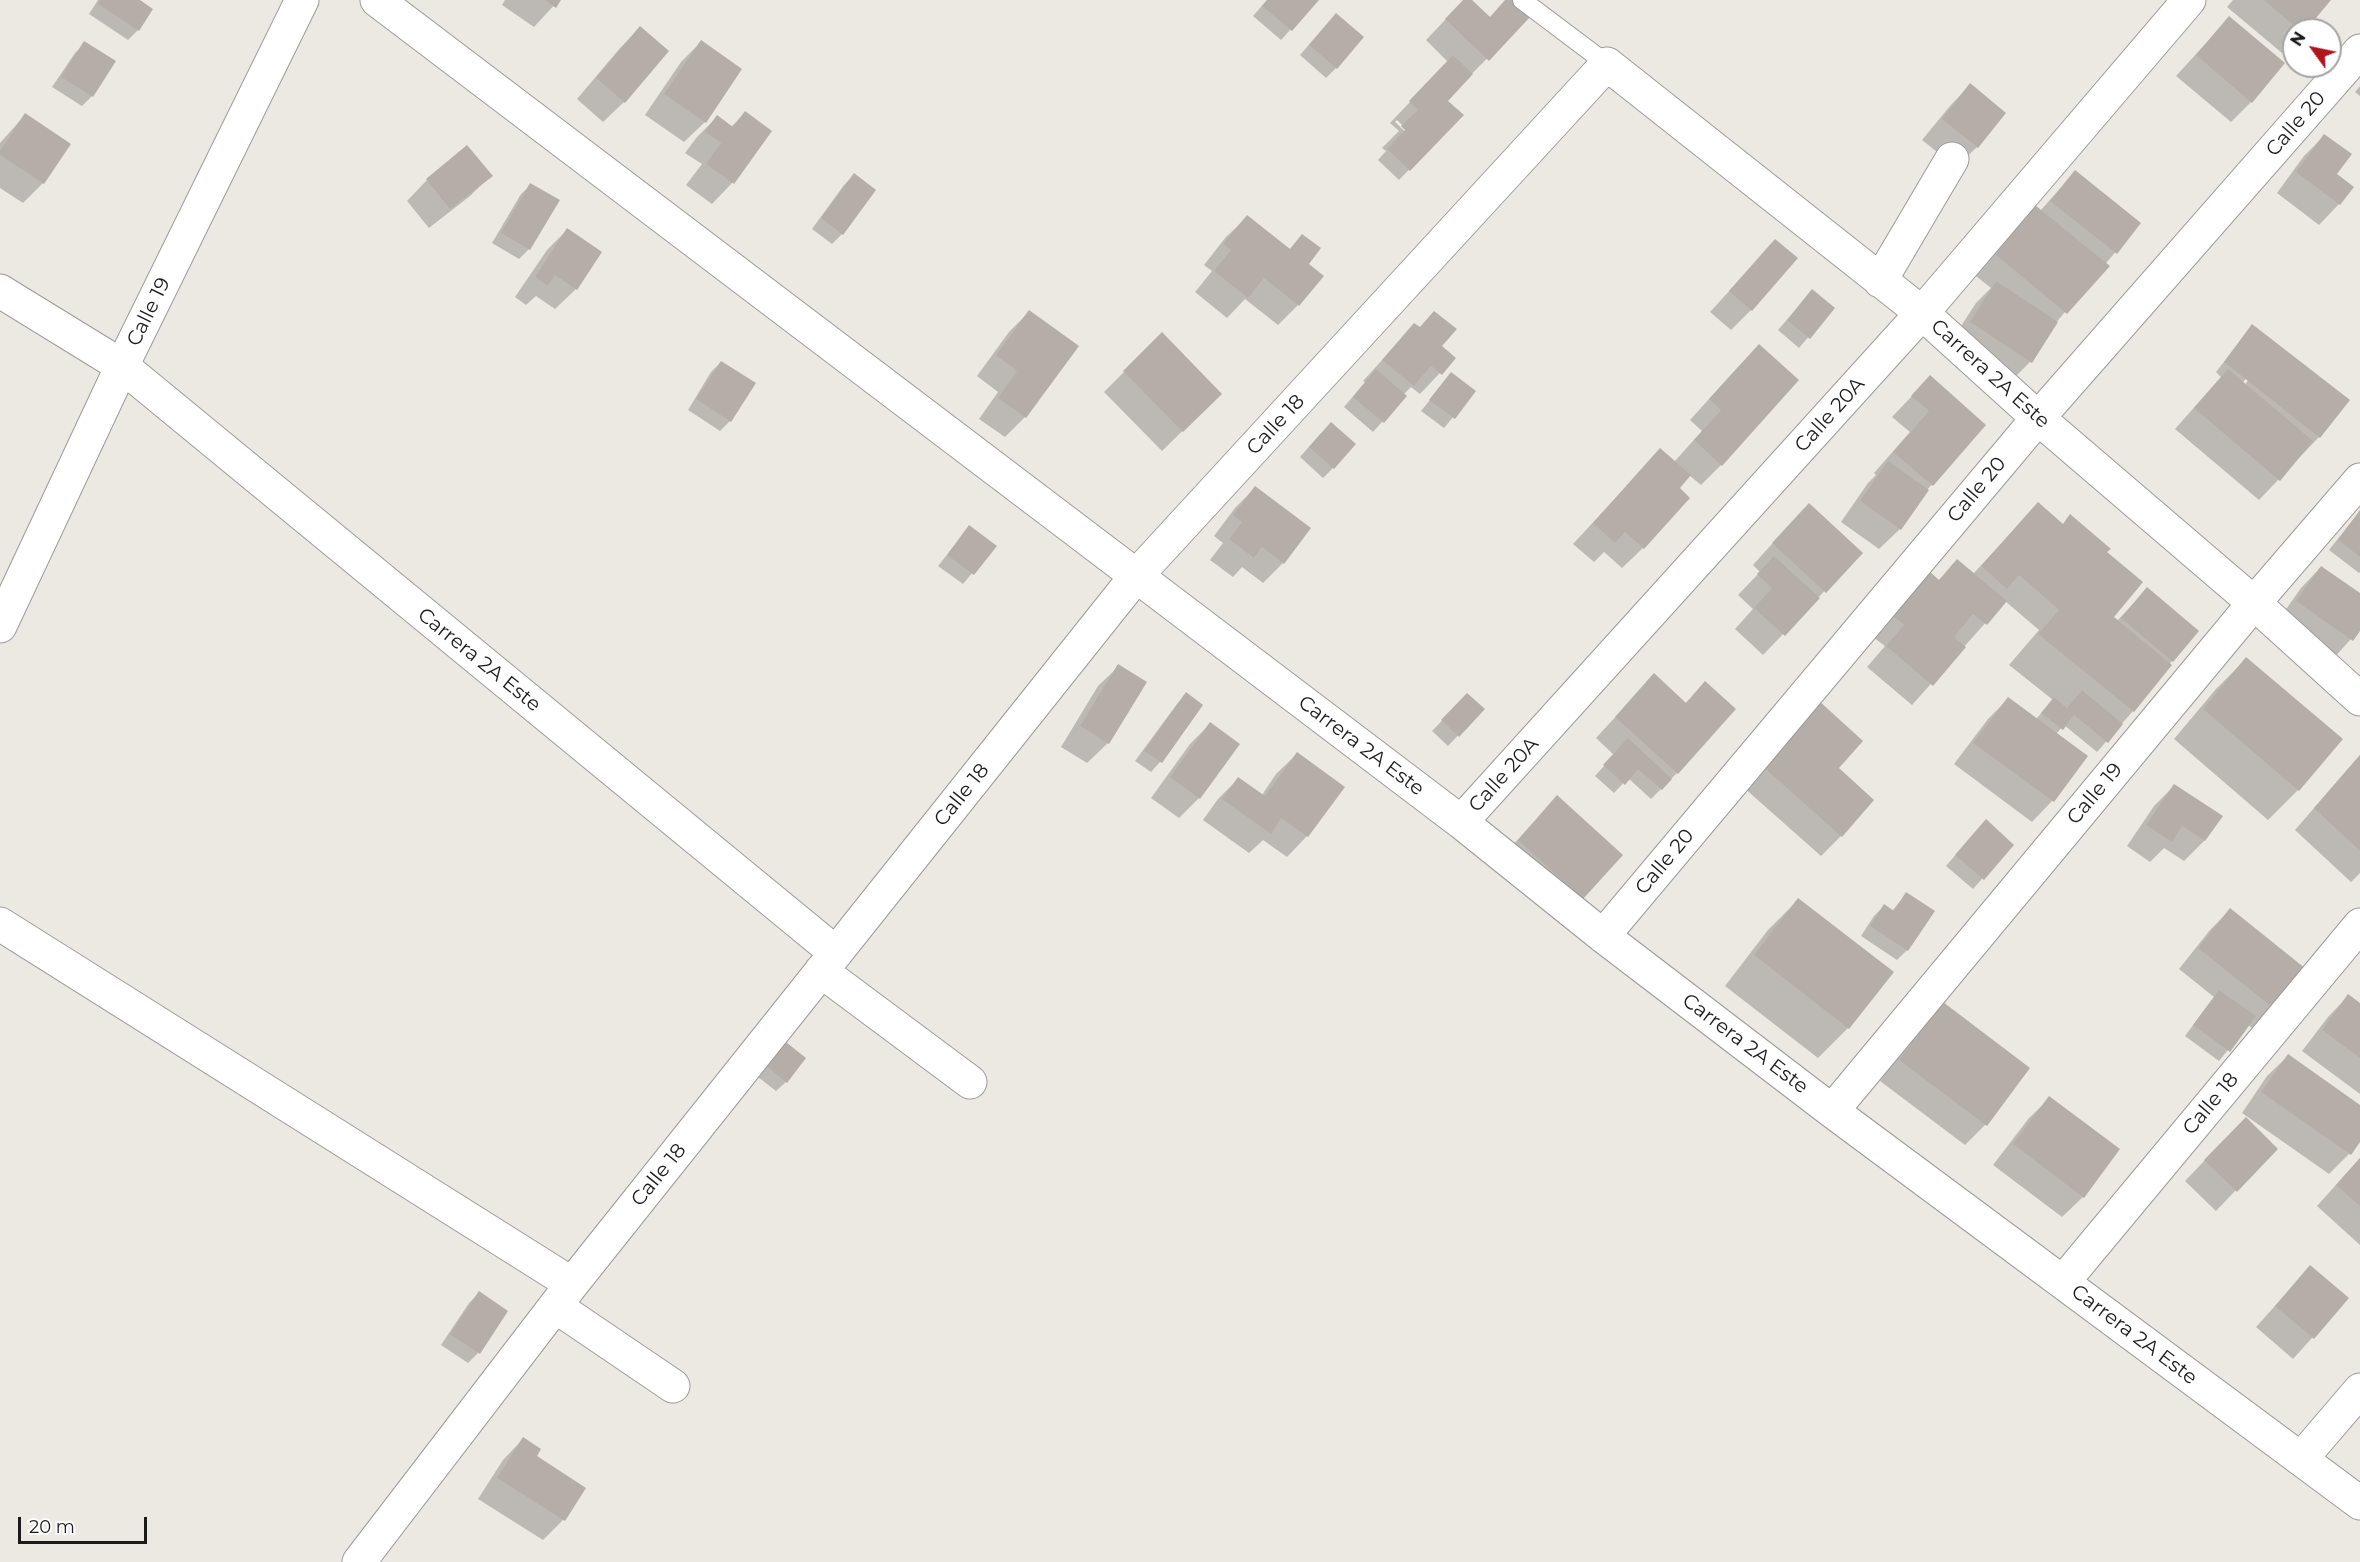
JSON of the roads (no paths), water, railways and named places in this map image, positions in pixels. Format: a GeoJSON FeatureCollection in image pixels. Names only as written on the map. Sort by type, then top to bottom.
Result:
{"type":"FeatureCollection","features":[{"type":"Feature","properties":{"kind":"street","name":"Calle 19"},"geometry":{"type":"LineString","coordinates":[[0,626],[122,366],[302,0]]}},
{"type":"Feature","properties":{"kind":"street","name":"Carrera 2A Este"},"geometry":{"type":"LineString","coordinates":[[377,0],[1461,822],[1603,936],[1832,1111],[2360,1503]]}},
{"type":"Feature","properties":{"kind":"street","name":"Calle 20A"},"geometry":{"type":"LineString","coordinates":[[1461,822],[1923,313],[2189,0]]}},
{"type":"Feature","properties":{"kind":"street","name":"Calle 20"},"geometry":{"type":"LineString","coordinates":[[1603,936],[2038,418],[2360,51]]}},
{"type":"Feature","properties":{"kind":"street","name":"Carrera 2A Este"},"geometry":{"type":"LineString","coordinates":[[1607,64],[1923,313],[2038,418],[2254,603],[2360,699]]}},
{"type":"Feature","properties":{"kind":"street","name":"Calle 18"},"geometry":{"type":"LineString","coordinates":[[359,1562],[563,1295],[1137,575],[1607,64]]}},
{"type":"Feature","properties":{"kind":"street"},"geometry":{"type":"LineString","coordinates":[[1880,281],[1952,159]]}},
{"type":"Feature","properties":{"kind":"street","name":"Carrera 2A Este"},"geometry":{"type":"LineString","coordinates":[[0,291],[122,366],[970,1082]]}},
{"type":"Feature","properties":{"kind":"street","name":"Calle 19"},"geometry":{"type":"LineString","coordinates":[[1832,1111],[2254,603],[2360,480]]}},
{"type":"Feature","properties":{"kind":"street"},"geometry":{"type":"LineString","coordinates":[[0,924],[563,1295],[673,1386]]}},
{"type":"Feature","properties":{"kind":"street","name":"Calle 18"},"geometry":{"type":"LineString","coordinates":[[2063,1282],[2360,925]]}},
{"type":"Feature","properties":{"kind":"street"},"geometry":{"type":"LineString","coordinates":[[2301,1459],[2360,1390]]}},
{"type":"Feature","properties":{"kind":"lane"},"geometry":{"type":"LineString","coordinates":[[1522,0],[1607,64]]}}]}
